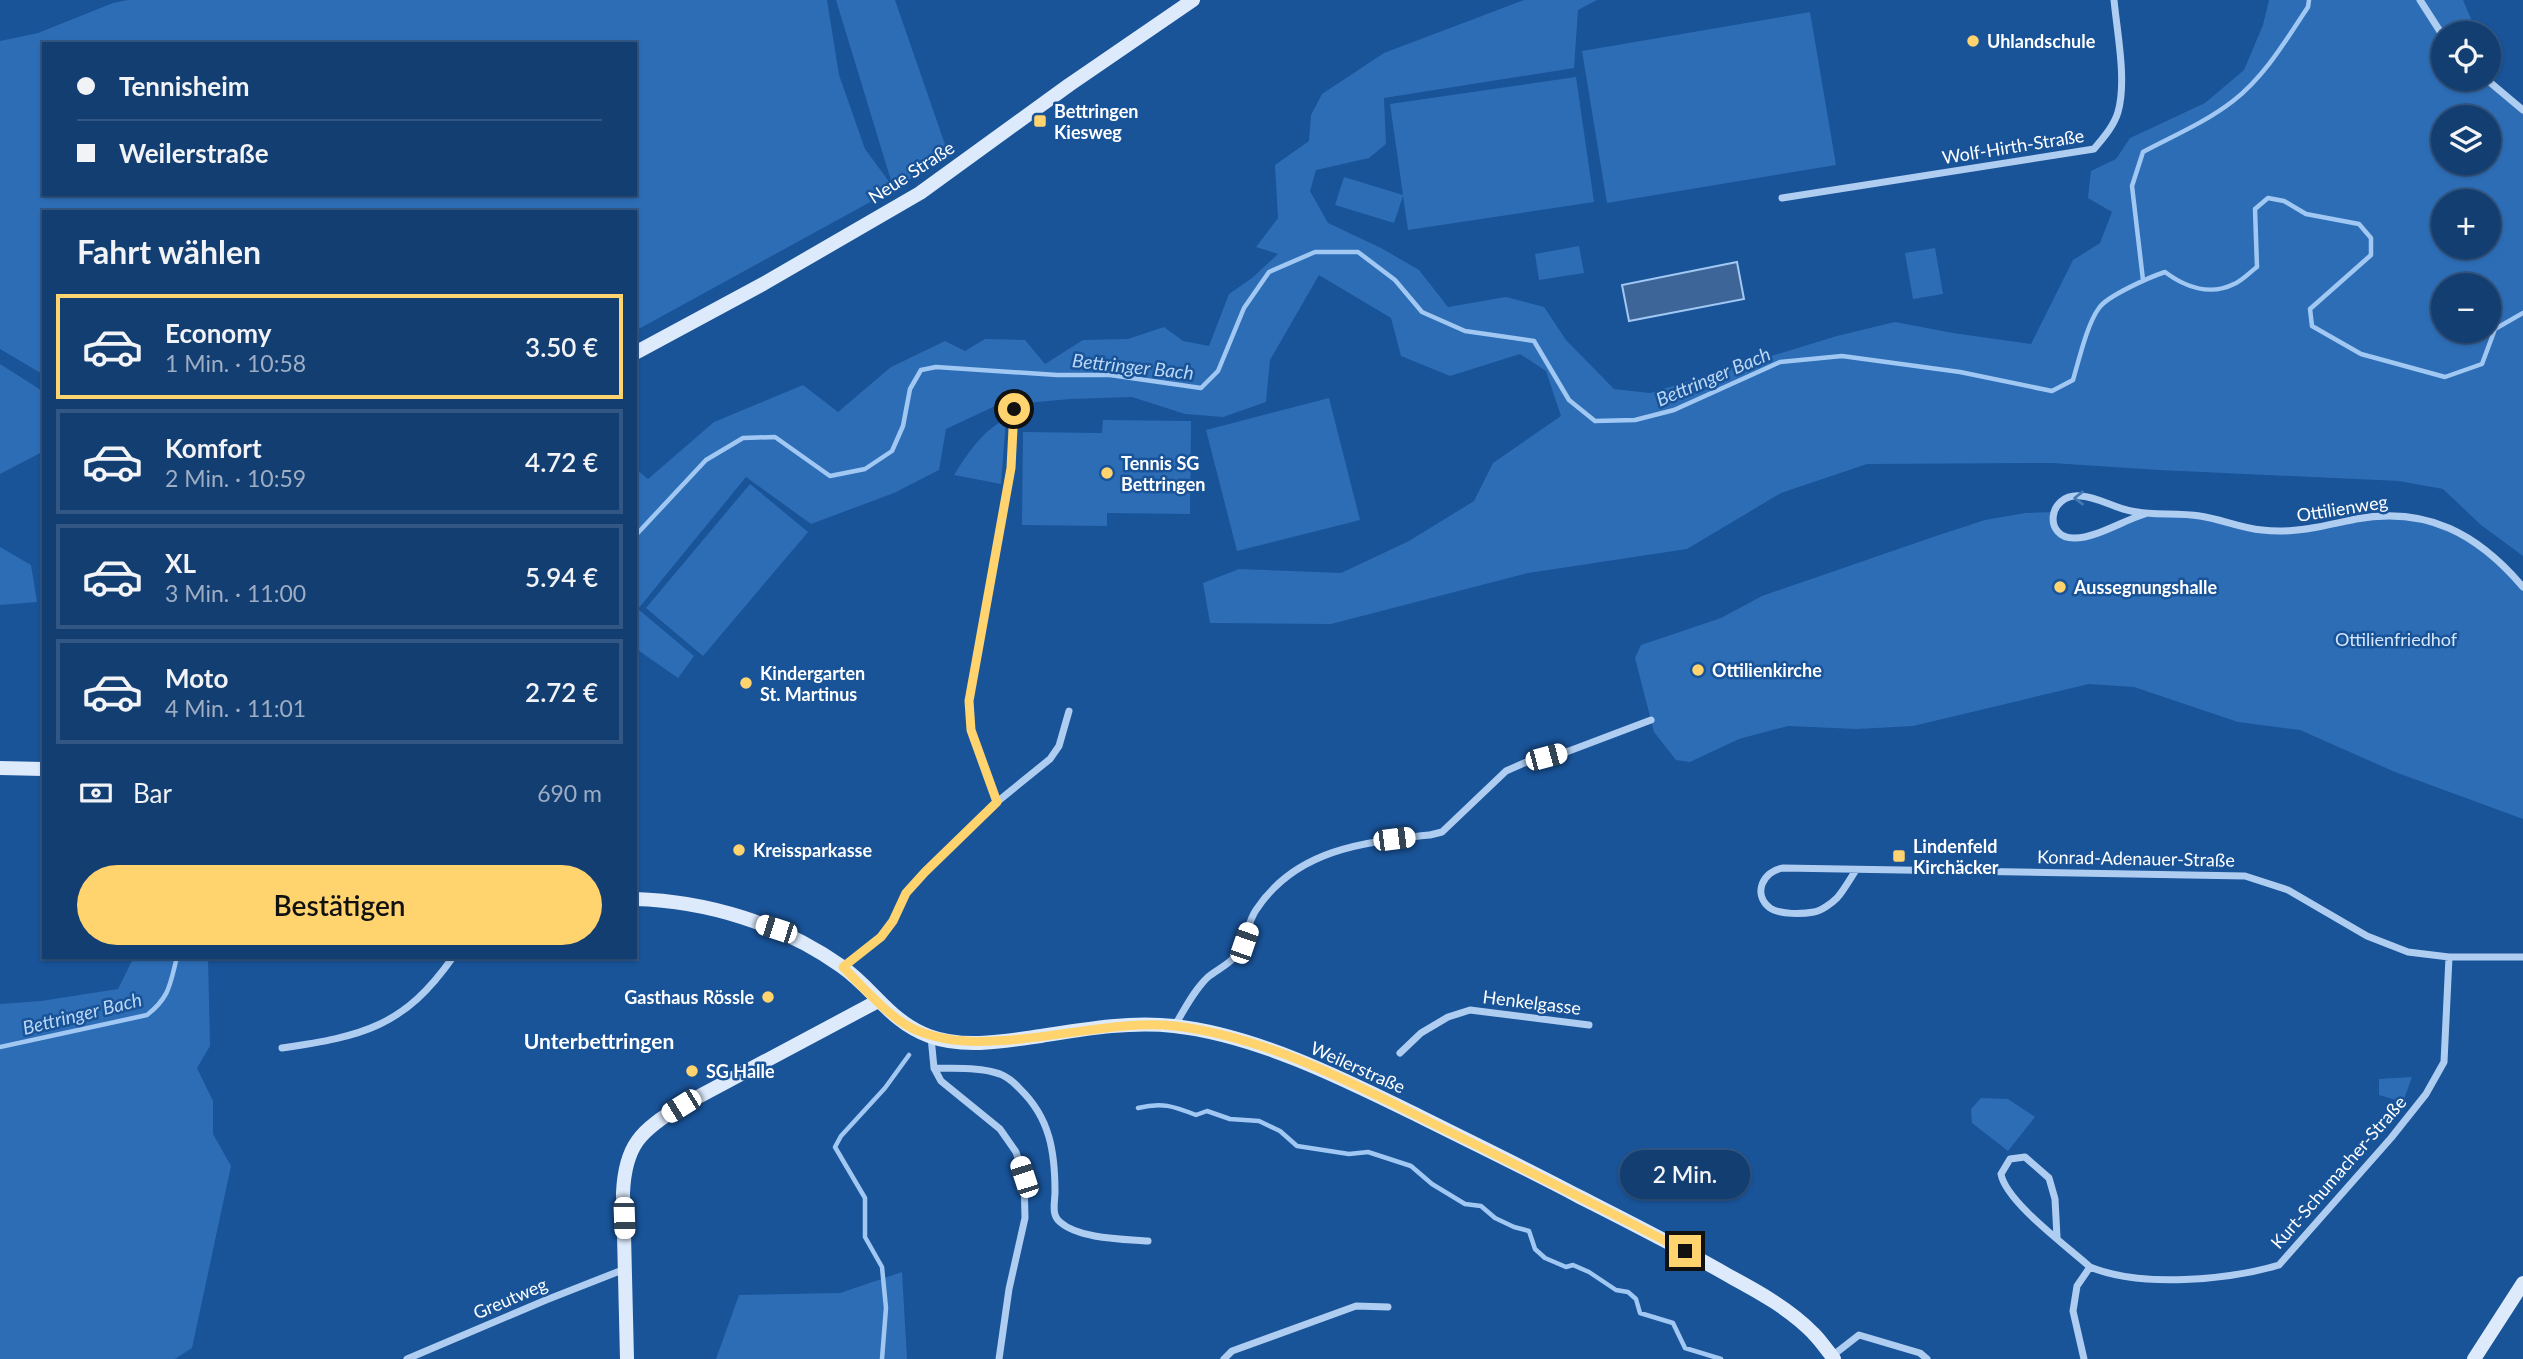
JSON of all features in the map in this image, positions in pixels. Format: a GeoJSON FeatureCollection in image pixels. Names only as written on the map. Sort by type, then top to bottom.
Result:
{"type":"FeatureCollection","features":[{"type":"Feature","properties":{"kind":"main road","name":"Neue Straße"},"geometry":{"type":"LineString","coordinates":[[637,352],[763,284],[920,193],[1069,85],[1193,0]]}},
{"type":"Feature","properties":{"kind":"main road"},"geometry":{"type":"LineString","coordinates":[[0,768],[42,769]]}},
{"type":"Feature","properties":{"kind":"main road","name":"Weilerstraße"},"geometry":{"type":"LineString","coordinates":[[637,899],[661,899],[714,909],[776,929],[843,967],[901,1022],[931,1036],[962,1042],[1001,1041],[1108,1027],[1175,1026],[1241,1040],[1302,1062],[1380,1097],[1546,1179],[1709,1264],[1763,1295],[1813,1332],[1833,1358]]}},
{"type":"Feature","properties":{"kind":"main road"},"geometry":{"type":"LineString","coordinates":[[627,1359],[624,1167],[635,1143],[650,1125],[681,1106],[877,1001]]}},
{"type":"Feature","properties":{"kind":"main road"},"geometry":{"type":"LineString","coordinates":[[2474,1359],[2523,1283]]}},
{"type":"Feature","properties":{"kind":"street","name":"Wolf-Hirth-Straße"},"geometry":{"type":"LineString","coordinates":[[1782,198],[2094,149],[2108,132],[2118,112],[2121,81],[2114,0]]}},
{"type":"Feature","properties":{"kind":"street"},"geometry":{"type":"LineString","coordinates":[[2420,0],[2433,21]]}},
{"type":"Feature","properties":{"kind":"street"},"geometry":{"type":"LineString","coordinates":[[2500,91],[2523,110]]}},
{"type":"Feature","properties":{"kind":"street"},"geometry":{"type":"LineString","coordinates":[[997,802],[971,730],[969,701],[1011,468],[1014,409]]}},
{"type":"Feature","properties":{"kind":"street","name":"Ottilienweg"},"geometry":{"type":"LineString","coordinates":[[2145,514],[2078,538],[2061,535],[2053,520],[2057,505],[2074,496],[2083,496],[2145,514],[2202,516],[2245,528],[2289,533],[2380,516],[2420,517],[2469,538],[2493,555],[2523,587]]}},
{"type":"Feature","properties":{"kind":"street"},"geometry":{"type":"LineString","coordinates":[[843,967],[881,937],[893,921],[906,893],[925,872],[997,802],[1050,760],[1059,746],[1069,710]]}},
{"type":"Feature","properties":{"kind":"street"},"geometry":{"type":"LineString","coordinates":[[1175,1026],[1200,986],[1237,955],[1254,913],[1267,895],[1281,881],[1302,867],[1359,843],[1441,832],[1506,771],[1651,720]]}},
{"type":"Feature","properties":{"kind":"street","name":"Konrad-Adenauer-Straße"},"geometry":{"type":"LineString","coordinates":[[1856,870],[1837,898],[1816,912],[1775,911],[1763,901],[1761,894],[1764,879],[1775,869],[1856,870],[2245,876],[2288,890],[2367,936],[2408,952],[2449,957],[2523,957]]}},
{"type":"Feature","properties":{"kind":"street","name":"Kurt-Schumacher-Straße"},"geometry":{"type":"LineString","coordinates":[[2057,1237],[2055,1199],[2049,1178],[2025,1157],[2010,1160],[2001,1174],[2005,1186],[2025,1210],[2090,1267],[2122,1276],[2185,1279],[2253,1273],[2279,1265],[2391,1138],[2426,1094],[2444,1062],[2449,957]]}},
{"type":"Feature","properties":{"kind":"street"},"geometry":{"type":"LineString","coordinates":[[282,1048],[334,1040],[377,1026],[410,1007],[433,985],[452,959]]}},
{"type":"Feature","properties":{"kind":"street","name":"Henkelgasse"},"geometry":{"type":"LineString","coordinates":[[1400,1053],[1421,1033],[1448,1017],[1469,1010],[1588,1025]]}},
{"type":"Feature","properties":{"kind":"street"},"geometry":{"type":"LineString","coordinates":[[931,1036],[934,1068],[941,1081],[1000,1129],[1016,1152],[1024,1177],[1025,1218],[1009,1289],[999,1359]]}},
{"type":"Feature","properties":{"kind":"street"},"geometry":{"type":"LineString","coordinates":[[934,1068],[996,1072],[1013,1082],[1030,1098],[1040,1111],[1050,1134],[1054,1161],[1054,1212],[1058,1221],[1089,1234],[1148,1241]]}},
{"type":"Feature","properties":{"kind":"street"},"geometry":{"type":"LineString","coordinates":[[2084,1359],[2073,1311],[2077,1286],[2090,1267]]}},
{"type":"Feature","properties":{"kind":"street","name":"Greutweg"},"geometry":{"type":"LineString","coordinates":[[407,1359],[545,1300],[626,1269]]}},
{"type":"Feature","properties":{"kind":"street"},"geometry":{"type":"LineString","coordinates":[[1224,1359],[1232,1351],[1356,1306],[1388,1307]]}},
{"type":"Feature","properties":{"kind":"street","name":"Weilerstraße"},"geometry":{"type":"LineString","coordinates":[[1833,1358],[1859,1335],[1920,1353],[1927,1359]]}},
{"type":"Feature","properties":{"kind":"green space"},"geometry":{"type":"Polygon","coordinates":[[[128,0],[827,0],[839,75],[865,149],[893,187],[836,0],[895,0],[949,156],[637,330],[637,210],[42,210],[42,374],[0,349],[0,41],[38,33],[113,3],[128,0]]]}},
{"type":"Feature","properties":{"kind":"green space"},"geometry":{"type":"Polygon","coordinates":[[[1524,0],[1597,0],[1578,10],[1574,68],[1384,98],[1386,144],[1369,158],[1316,170],[1310,191],[1328,223],[1381,248],[1419,270],[1448,307],[1506,297],[1544,307],[1566,340],[1614,389],[1650,393],[1837,336],[1895,322],[2031,344],[2073,260],[2100,243],[2112,212],[2088,198],[2091,171],[2116,159],[2130,138],[2205,103],[2244,70],[2263,25],[2269,0],[2463,0],[2472,21],[2431,21],[2431,91],[2495,91],[2523,114],[2523,556],[2481,525],[2443,489],[2399,481],[2052,463],[1867,464],[1781,493],[1687,549],[1528,573],[1331,624],[1210,623],[1203,583],[1239,569],[1341,573],[1409,541],[1474,501],[1493,463],[1561,416],[1546,371],[1520,354],[1450,376],[1401,356],[1391,318],[1319,275],[1270,360],[1266,402],[1223,417],[1185,414],[1132,397],[995,406],[946,429],[939,470],[894,493],[811,524],[746,477],[638,609],[694,656],[678,678],[637,649],[637,470],[648,479],[714,422],[803,385],[838,412],[891,367],[945,341],[965,351],[985,339],[1025,340],[1045,364],[1083,340],[1128,339],[1164,327],[1183,341],[1209,346],[1229,294],[1252,278],[1278,254],[1256,247],[1278,218],[1275,165],[1309,141],[1311,115],[1322,94],[1384,53],[1524,0]]]}},
{"type":"Feature","properties":{"kind":"green space"},"geometry":{"type":"Polygon","coordinates":[[[1810,12],[1836,165],[1607,203],[1582,51],[1810,12]]]}},
{"type":"Feature","properties":{"kind":"green space"},"geometry":{"type":"Polygon","coordinates":[[[1576,77],[1594,202],[1408,230],[1403,196],[1394,223],[1335,205],[1344,177],[1403,195],[1390,104],[1576,77]]]}},
{"type":"Feature","properties":{"kind":"green space"},"geometry":{"type":"Polygon","coordinates":[[[1579,246],[1584,273],[1539,280],[1535,254],[1579,246]]]}},
{"type":"Feature","properties":{"kind":"green space"},"geometry":{"type":"Polygon","coordinates":[[[1935,248],[1943,294],[1913,299],[1905,253],[1935,248]]]}},
{"type":"Feature","properties":{"kind":"green space"},"geometry":{"type":"Polygon","coordinates":[[[0,364],[42,391],[42,452],[0,474],[0,364]]]}},
{"type":"Feature","properties":{"kind":"green space"},"geometry":{"type":"Polygon","coordinates":[[[1329,398],[1360,520],[1237,551],[1206,430],[1329,398]]]}},
{"type":"Feature","properties":{"kind":"green space"},"geometry":{"type":"Polygon","coordinates":[[[1006,419],[1001,484],[954,475],[983,436],[1006,419]]]}},
{"type":"Feature","properties":{"kind":"green space","name":"Tennis SG Bettringen"},"geometry":{"type":"Polygon","coordinates":[[[1103,420],[1191,421],[1190,514],[1107,513],[1107,526],[1022,525],[1023,432],[1102,433],[1103,420]]]}},
{"type":"Feature","properties":{"kind":"green space"},"geometry":{"type":"Polygon","coordinates":[[[750,484],[808,532],[703,656],[646,608],[750,484]]]}},
{"type":"Feature","properties":{"kind":"green space","name":"Ottilienfriedhof"},"geometry":{"type":"Polygon","coordinates":[[[2053,512],[2056,529],[2078,538],[2131,518],[2175,513],[2262,530],[2401,515],[2469,538],[2523,587],[2523,819],[2395,772],[2300,730],[2238,722],[2134,687],[2089,684],[1913,726],[1857,729],[1788,726],[1739,739],[1690,762],[1676,760],[1654,732],[1635,658],[1641,645],[1721,618],[1762,596],[1985,520],[2025,513],[2053,512]]]}},
{"type":"Feature","properties":{"kind":"green space"},"geometry":{"type":"Polygon","coordinates":[[[0,547],[31,565],[37,602],[0,605],[0,547]]]}},
{"type":"Feature","properties":{"kind":"green space"},"geometry":{"type":"Polygon","coordinates":[[[133,959],[208,959],[210,1046],[197,1068],[213,1101],[213,1134],[231,1166],[192,1348],[175,1359],[0,1359],[0,1004],[41,1001],[118,989],[133,959]]]}},
{"type":"Feature","properties":{"kind":"green space"},"geometry":{"type":"Polygon","coordinates":[[[2412,1077],[2403,1102],[2379,1095],[2379,1079],[2412,1077]]]}},
{"type":"Feature","properties":{"kind":"green space"},"geometry":{"type":"Polygon","coordinates":[[[1981,1098],[2008,1099],[2035,1117],[2008,1151],[1972,1123],[1971,1109],[1981,1098]]]}},
{"type":"Feature","properties":{"kind":"green space"},"geometry":{"type":"Polygon","coordinates":[[[902,1272],[907,1359],[716,1359],[739,1295],[840,1293],[902,1272]]]}},
{"type":"Feature","properties":{"kind":"shaded area"},"geometry":{"type":"Polygon","coordinates":[[[1737,262],[1744,299],[1629,321],[1622,285],[1737,262]]]}},
{"type":"Feature","properties":{"kind":"waterway"},"geometry":{"type":"LineString","coordinates":[[2143,280],[2132,186],[2143,152],[2212,116],[2245,91],[2283,45],[2308,7],[2309,0]]}},
{"type":"Feature","properties":{"kind":"waterway","name":"Bettringer Bach"},"geometry":{"type":"LineString","coordinates":[[637,534],[706,460],[743,438],[775,437],[830,476],[865,469],[892,451],[903,426],[910,389],[921,370],[936,367],[1057,375],[1110,375],[1201,388],[1218,371],[1244,308],[1269,272],[1315,252],[1358,252],[1395,280],[1422,312],[1465,331],[1534,341],[1569,400],[1595,421],[1635,420],[1674,410],[1780,362],[1842,356],[1960,372],[2052,391],[2073,380],[2091,323],[2099,308],[2119,293],[2165,272],[2189,286],[2225,288],[2237,283],[2257,267],[2255,209],[2268,198],[2284,201],[2306,214],[2359,224],[2371,238],[2371,255],[2310,309],[2312,326],[2361,354],[2445,377],[2482,364],[2495,329],[2523,313]]}},
{"type":"Feature","properties":{"kind":"waterway","name":"Bettringer Bach"},"geometry":{"type":"LineString","coordinates":[[0,1047],[147,1015],[165,996],[176,959]]}},
{"type":"Feature","properties":{"kind":"waterway"},"geometry":{"type":"LineString","coordinates":[[882,1359],[886,1308],[882,1267],[865,1237],[865,1198],[835,1147],[841,1136],[885,1088],[909,1055]]}},
{"type":"Feature","properties":{"kind":"waterway"},"geometry":{"type":"LineString","coordinates":[[1138,1108],[1167,1106],[1196,1115],[1207,1111],[1230,1119],[1259,1121],[1280,1131],[1297,1146],[1349,1154],[1368,1152],[1411,1166],[1432,1184],[1465,1204],[1481,1206],[1495,1218],[1529,1231],[1535,1249],[1545,1258],[1566,1267],[1573,1265],[1616,1290],[1628,1292],[1636,1299],[1640,1313],[1673,1323],[1685,1348],[1721,1359]]}},
{"type":"Feature","properties":{"kind":"place","name":"Uhlandschule"},"geometry":{"type":"Point","coordinates":[1973,41]}},
{"type":"Feature","properties":{"kind":"place","name":"Bettringen Kiesweg"},"geometry":{"type":"Point","coordinates":[1040,121]}},
{"type":"Feature","properties":{"kind":"place","name":"Tennis SG Bettringen"},"geometry":{"type":"Point","coordinates":[1107,473]}},
{"type":"Feature","properties":{"kind":"place","name":"Aussegnungshalle"},"geometry":{"type":"Point","coordinates":[2060,587]}},
{"type":"Feature","properties":{"kind":"place","name":"Ottilienkirche"},"geometry":{"type":"Point","coordinates":[1698,670]}},
{"type":"Feature","properties":{"kind":"place","name":"Kindergarten St. Martinus"},"geometry":{"type":"Point","coordinates":[746,683]}},
{"type":"Feature","properties":{"kind":"place","name":"Kreissparkasse"},"geometry":{"type":"Point","coordinates":[739,850]}},
{"type":"Feature","properties":{"kind":"place","name":"Lindenfeld Kirchäcker"},"geometry":{"type":"Point","coordinates":[1899,856]}},
{"type":"Feature","properties":{"kind":"place","name":"Gasthaus Rössle"},"geometry":{"type":"Point","coordinates":[768,997]}},
{"type":"Feature","properties":{"kind":"place","name":"SG Halle"},"geometry":{"type":"Point","coordinates":[692,1071]}},
{"type":"Feature","properties":{"kind":"district","name":"Unterbettringen"},"geometry":{"type":"Point","coordinates":[599,1040]}},
{"type":"Feature","properties":{"kind":"route"},"geometry":{"type":"LineString","coordinates":[[1014,409],[1011,468],[969,701],[971,730],[997,802],[906,893],[893,921],[881,937],[843,967],[901,1022],[931,1036],[962,1042],[1001,1041],[1131,1025],[1175,1026],[1241,1040],[1302,1062],[1380,1097],[1685,1251]]}}]}
